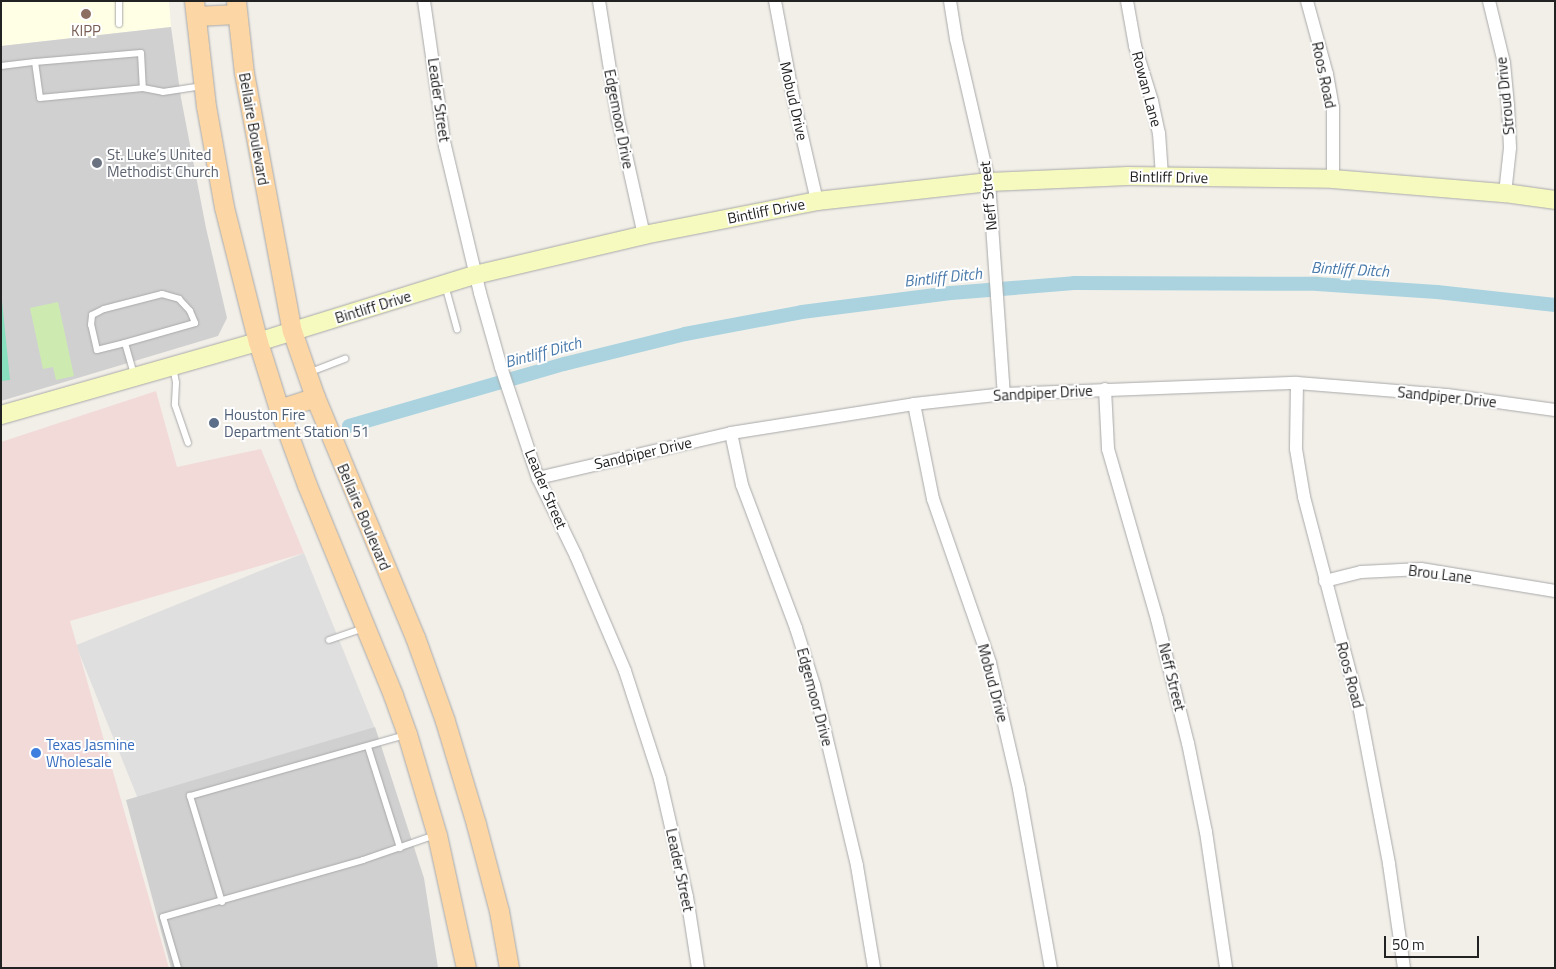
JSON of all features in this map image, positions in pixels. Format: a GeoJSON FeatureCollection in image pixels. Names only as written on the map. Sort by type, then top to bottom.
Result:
{"type":"FeatureCollection","features":[{"type":"Feature","properties":{"kind":"main road"},"geometry":{"type":"LineString","coordinates":[[236,8],[195,9],[204,86],[224,207],[258,342],[279,409],[307,485],[366,627],[406,734],[437,835],[466,968]]}},
{"type":"Feature","properties":{"kind":"main road","name":"Bellaire Boulevard"},"geometry":{"type":"LineString","coordinates":[[236,8],[245,83],[292,331],[315,397],[415,637],[445,722],[476,824],[498,912],[509,968]]}},
{"type":"Feature","properties":{"kind":"main road"},"geometry":{"type":"LineString","coordinates":[[279,409],[315,397]]}},
{"type":"Feature","properties":{"kind":"street","name":"Leader Street"},"geometry":{"type":"LineString","coordinates":[[424,1],[445,146],[475,275],[538,478],[576,556],[625,671],[660,779],[686,897],[698,968]]}},
{"type":"Feature","properties":{"kind":"street","name":"Edgemoor Drive"},"geometry":{"type":"LineString","coordinates":[[599,1],[618,119],[644,235]]}},
{"type":"Feature","properties":{"kind":"street","name":"Mobud Drive"},"geometry":{"type":"LineString","coordinates":[[775,1],[789,80],[817,201]]}},
{"type":"Feature","properties":{"kind":"street","name":"Neff Street"},"geometry":{"type":"LineString","coordinates":[[950,1],[956,39],[989,182],[1004,394]]}},
{"type":"Feature","properties":{"kind":"street","name":"Rowan Lane"},"geometry":{"type":"LineString","coordinates":[[1127,1],[1135,46],[1152,101],[1159,133],[1162,176]]}},
{"type":"Feature","properties":{"kind":"street","name":"Roos Road"},"geometry":{"type":"LineString","coordinates":[[1306,1],[1327,74],[1333,107],[1333,179]]}},
{"type":"Feature","properties":{"kind":"street","name":"Stroud Drive"},"geometry":{"type":"LineString","coordinates":[[1489,1],[1504,63],[1508,105],[1510,148],[1506,193]]}},
{"type":"Feature","properties":{"kind":"street","name":"Bintliff Drive"},"geometry":{"type":"LineString","coordinates":[[1,415],[258,342],[475,275],[644,235],[817,201],[989,182],[1162,176],[1333,179],[1506,193],[1555,200]]}},
{"type":"Feature","properties":{"kind":"street","name":"Roos Road"},"geometry":{"type":"LineString","coordinates":[[1297,383],[1296,449],[1304,498],[1359,706],[1388,864],[1404,968]]}},
{"type":"Feature","properties":{"kind":"street","name":"Sandpiper Drive"},"geometry":{"type":"LineString","coordinates":[[538,478],[731,434],[914,404],[1004,394],[1297,383],[1447,395],[1555,410]]}},
{"type":"Feature","properties":{"kind":"street","name":"Neff Street"},"geometry":{"type":"LineString","coordinates":[[1105,389],[1108,449],[1157,618],[1188,743],[1206,832],[1226,968]]}},
{"type":"Feature","properties":{"kind":"street","name":"Mobud Drive"},"geometry":{"type":"LineString","coordinates":[[914,404],[933,498],[990,663],[1019,789],[1051,968]]}},
{"type":"Feature","properties":{"kind":"street","name":"Edgemoor Drive"},"geometry":{"type":"LineString","coordinates":[[731,434],[742,484],[796,628],[814,685],[857,866],[874,968]]}},
{"type":"Feature","properties":{"kind":"street","name":"Brou Lane"},"geometry":{"type":"LineString","coordinates":[[1325,581],[1361,572],[1421,569],[1555,591]]}},
{"type":"Feature","properties":{"kind":"lane"},"geometry":{"type":"LineString","coordinates":[[119,1],[119,24]]}},
{"type":"Feature","properties":{"kind":"lane"},"geometry":{"type":"LineString","coordinates":[[1,66],[141,53],[143,88]]}},
{"type":"Feature","properties":{"kind":"lane"},"geometry":{"type":"LineString","coordinates":[[35,62],[40,98],[143,88],[163,92],[204,86]]}},
{"type":"Feature","properties":{"kind":"lane"},"geometry":{"type":"LineString","coordinates":[[445,284],[458,330]]}},
{"type":"Feature","properties":{"kind":"lane"},"geometry":{"type":"LineString","coordinates":[[162,294],[179,299],[190,312],[195,323],[151,336],[126,343],[97,350],[91,326],[92,315],[162,294]]}},
{"type":"Feature","properties":{"kind":"lane"},"geometry":{"type":"LineString","coordinates":[[126,343],[134,376]]}},
{"type":"Feature","properties":{"kind":"lane"},"geometry":{"type":"LineString","coordinates":[[307,373],[345,359]]}},
{"type":"Feature","properties":{"kind":"lane"},"geometry":{"type":"LineString","coordinates":[[172,366],[176,383],[175,405],[188,443]]}},
{"type":"Feature","properties":{"kind":"lane"},"geometry":{"type":"LineString","coordinates":[[329,640],[366,627]]}},
{"type":"Feature","properties":{"kind":"lane"},"geometry":{"type":"LineString","coordinates":[[222,902],[190,796],[368,747],[406,734]]}},
{"type":"Feature","properties":{"kind":"lane"},"geometry":{"type":"LineString","coordinates":[[368,747],[400,848]]}},
{"type":"Feature","properties":{"kind":"lane"},"geometry":{"type":"LineString","coordinates":[[178,968],[164,917],[222,902],[437,835]]}},
{"type":"Feature","properties":{"kind":"shaded area","name":"KIPP"},"geometry":{"type":"Polygon","coordinates":[[[1,1],[169,1],[171,27],[1,46],[1,1]]]}},
{"type":"Feature","properties":{"kind":"shaded area","name":"St. Luke’s United Methodist Church"},"geometry":{"type":"Polygon","coordinates":[[[171,27],[181,98],[206,228],[227,318],[218,336],[1,401],[1,46],[171,27]]]}},
{"type":"Feature","properties":{"kind":"shaded area"},"geometry":{"type":"Polygon","coordinates":[[[156,391],[177,467],[261,449],[304,553],[70,621],[169,968],[1,968],[1,442],[156,391]]]}},
{"type":"Feature","properties":{"kind":"shaded area"},"geometry":{"type":"Polygon","coordinates":[[[304,553],[374,727],[146,819],[76,645],[304,553]]]}},
{"type":"Feature","properties":{"kind":"shaded area"},"geometry":{"type":"Polygon","coordinates":[[[375,727],[424,878],[438,968],[171,968],[126,800],[375,727]]]}},
{"type":"Feature","properties":{"kind":"green space"},"geometry":{"type":"Polygon","coordinates":[[[1,291],[10,380],[1,381],[1,291]]]}},
{"type":"Feature","properties":{"kind":"green space"},"geometry":{"type":"Polygon","coordinates":[[[58,302],[74,376],[56,380],[53,367],[43,369],[30,308],[58,302]]]}},
{"type":"Feature","properties":{"kind":"waterway","name":"Bintliff Ditch"},"geometry":{"type":"LineString","coordinates":[[349,426],[564,364],[685,334],[802,312],[951,293],[1074,283],[1317,284],[1437,292],[1555,305]]}},
{"type":"Feature","properties":{"kind":"place","name":"KIPP"},"geometry":{"type":"Point","coordinates":[86,14]}},
{"type":"Feature","properties":{"kind":"place","name":"St. Luke’s United Methodist Church"},"geometry":{"type":"Point","coordinates":[97,163]}},
{"type":"Feature","properties":{"kind":"place","name":"Houston Fire Department Station 51"},"geometry":{"type":"Point","coordinates":[214,423]}},
{"type":"Feature","properties":{"kind":"place","name":"Texas Jasmine Wholesale"},"geometry":{"type":"Point","coordinates":[36,753]}}]}
